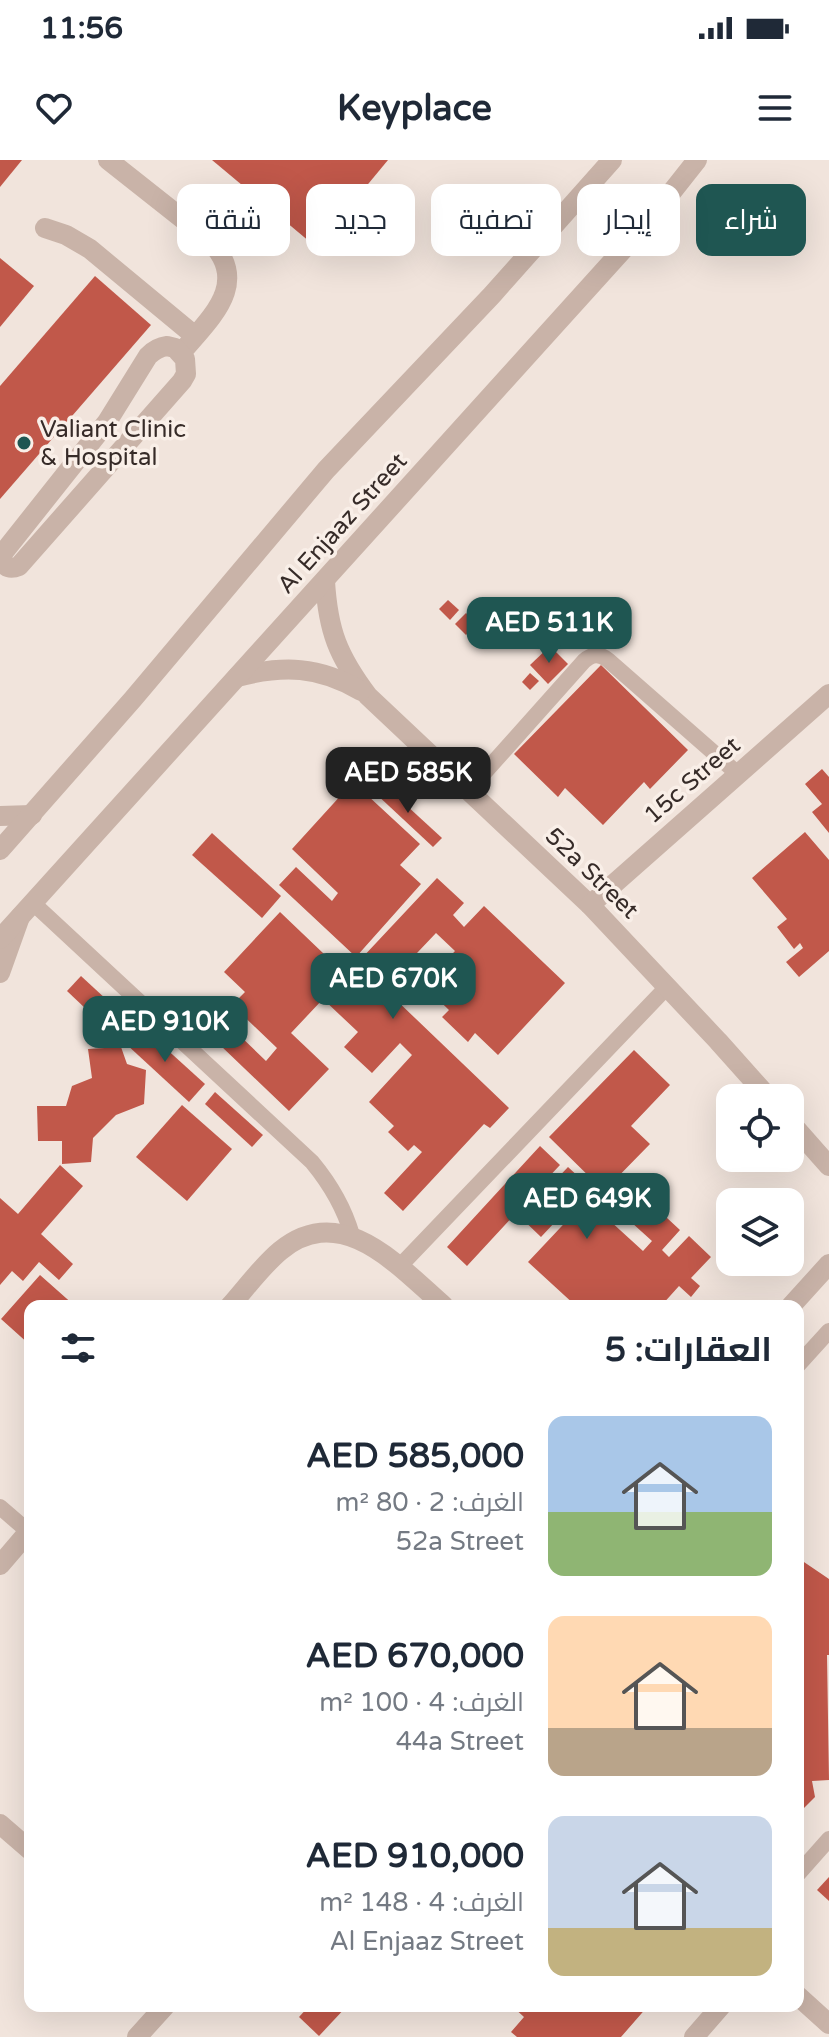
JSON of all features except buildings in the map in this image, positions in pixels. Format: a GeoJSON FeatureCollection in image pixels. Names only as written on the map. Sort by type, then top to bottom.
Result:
{"type":"FeatureCollection","features":[{"type":"Feature","properties":{"kind":"street"},"geometry":{"type":"LineString","coordinates":[[108,160],[208,239],[224,259],[227,272],[224,298],[181,353]]}},
{"type":"Feature","properties":{"kind":"street","name":"Al Enjaaz Street"},"geometry":{"type":"LineString","coordinates":[[0,850],[326,470],[492,295],[612,160]]}},
{"type":"Feature","properties":{"kind":"street","name":"Al Enjaaz Street"},"geometry":{"type":"LineString","coordinates":[[0,939],[648,222],[697,160]]}},
{"type":"Feature","properties":{"kind":"street"},"geometry":{"type":"LineString","coordinates":[[45,228],[66,235],[90,249],[195,336]]}},
{"type":"Feature","properties":{"kind":"street"},"geometry":{"type":"LineString","coordinates":[[167,346],[175,348],[185,359],[187,367],[182,381],[19,566],[3,570],[3,553],[74,467],[107,422],[148,356],[167,346]]}},
{"type":"Feature","properties":{"kind":"street","name":"52a Street"},"geometry":{"type":"LineString","coordinates":[[325,581],[327,612],[335,642],[349,671],[368,696],[590,905],[756,1084]]}},
{"type":"Feature","properties":{"kind":"street","name":"52a Street"},"geometry":{"type":"LineString","coordinates":[[237,677],[264,670],[305,670],[344,681],[368,696]]}},
{"type":"Feature","properties":{"kind":"street","name":"15c Street"},"geometry":{"type":"LineString","coordinates":[[590,905],[829,694]]}},
{"type":"Feature","properties":{"kind":"street"},"geometry":{"type":"LineString","coordinates":[[0,816],[32,815]]}},
{"type":"Feature","properties":{"kind":"street","name":"Al Enjaaz Street"},"geometry":{"type":"LineString","coordinates":[[0,973],[26,910]]}},
{"type":"Feature","properties":{"kind":"street"},"geometry":{"type":"LineString","coordinates":[[804,1138],[829,1166]]}},
{"type":"Feature","properties":{"kind":"street"},"geometry":{"type":"LineString","coordinates":[[235,1300],[278,1252],[313,1233],[333,1231],[352,1235],[373,1246],[437,1300]]}},
{"type":"Feature","properties":{"kind":"street"},"geometry":{"type":"LineString","coordinates":[[796,1300],[829,1264]]}},
{"type":"Feature","properties":{"kind":"street"},"geometry":{"type":"LineString","coordinates":[[0,1565],[24,1537]]}},
{"type":"Feature","properties":{"kind":"street"},"geometry":{"type":"LineString","coordinates":[[0,1824],[24,1845]]}},
{"type":"Feature","properties":{"kind":"street"},"geometry":{"type":"LineString","coordinates":[[804,2001],[829,2024]]}},
{"type":"Feature","properties":{"kind":"street"},"geometry":{"type":"LineString","coordinates":[[137,2037],[160,2012]]}},
{"type":"Feature","properties":{"kind":"street"},"geometry":{"type":"LineString","coordinates":[[694,2037],[716,2012]]}},
{"type":"Feature","properties":{"kind":"lane"},"geometry":{"type":"LineString","coordinates":[[468,791],[584,661],[596,654],[603,655],[738,774]]}},
{"type":"Feature","properties":{"kind":"lane"},"geometry":{"type":"LineString","coordinates":[[26,910],[312,1162],[337,1196],[352,1235]]}},
{"type":"Feature","properties":{"kind":"lane"},"geometry":{"type":"LineString","coordinates":[[399,1267],[667,987]]}},
{"type":"Feature","properties":{"kind":"lane"},"geometry":{"type":"LineString","coordinates":[[804,1358],[829,1331]]}},
{"type":"Feature","properties":{"kind":"lane"},"geometry":{"type":"LineString","coordinates":[[0,1507],[24,1527]]}},
{"type":"Feature","properties":{"kind":"lane"},"geometry":{"type":"LineString","coordinates":[[804,1867],[829,1839]]}},
{"type":"Feature","properties":{"kind":"place","name":"Valiant Clinic & Hospital"},"geometry":{"type":"Point","coordinates":[24,443]}}]}
